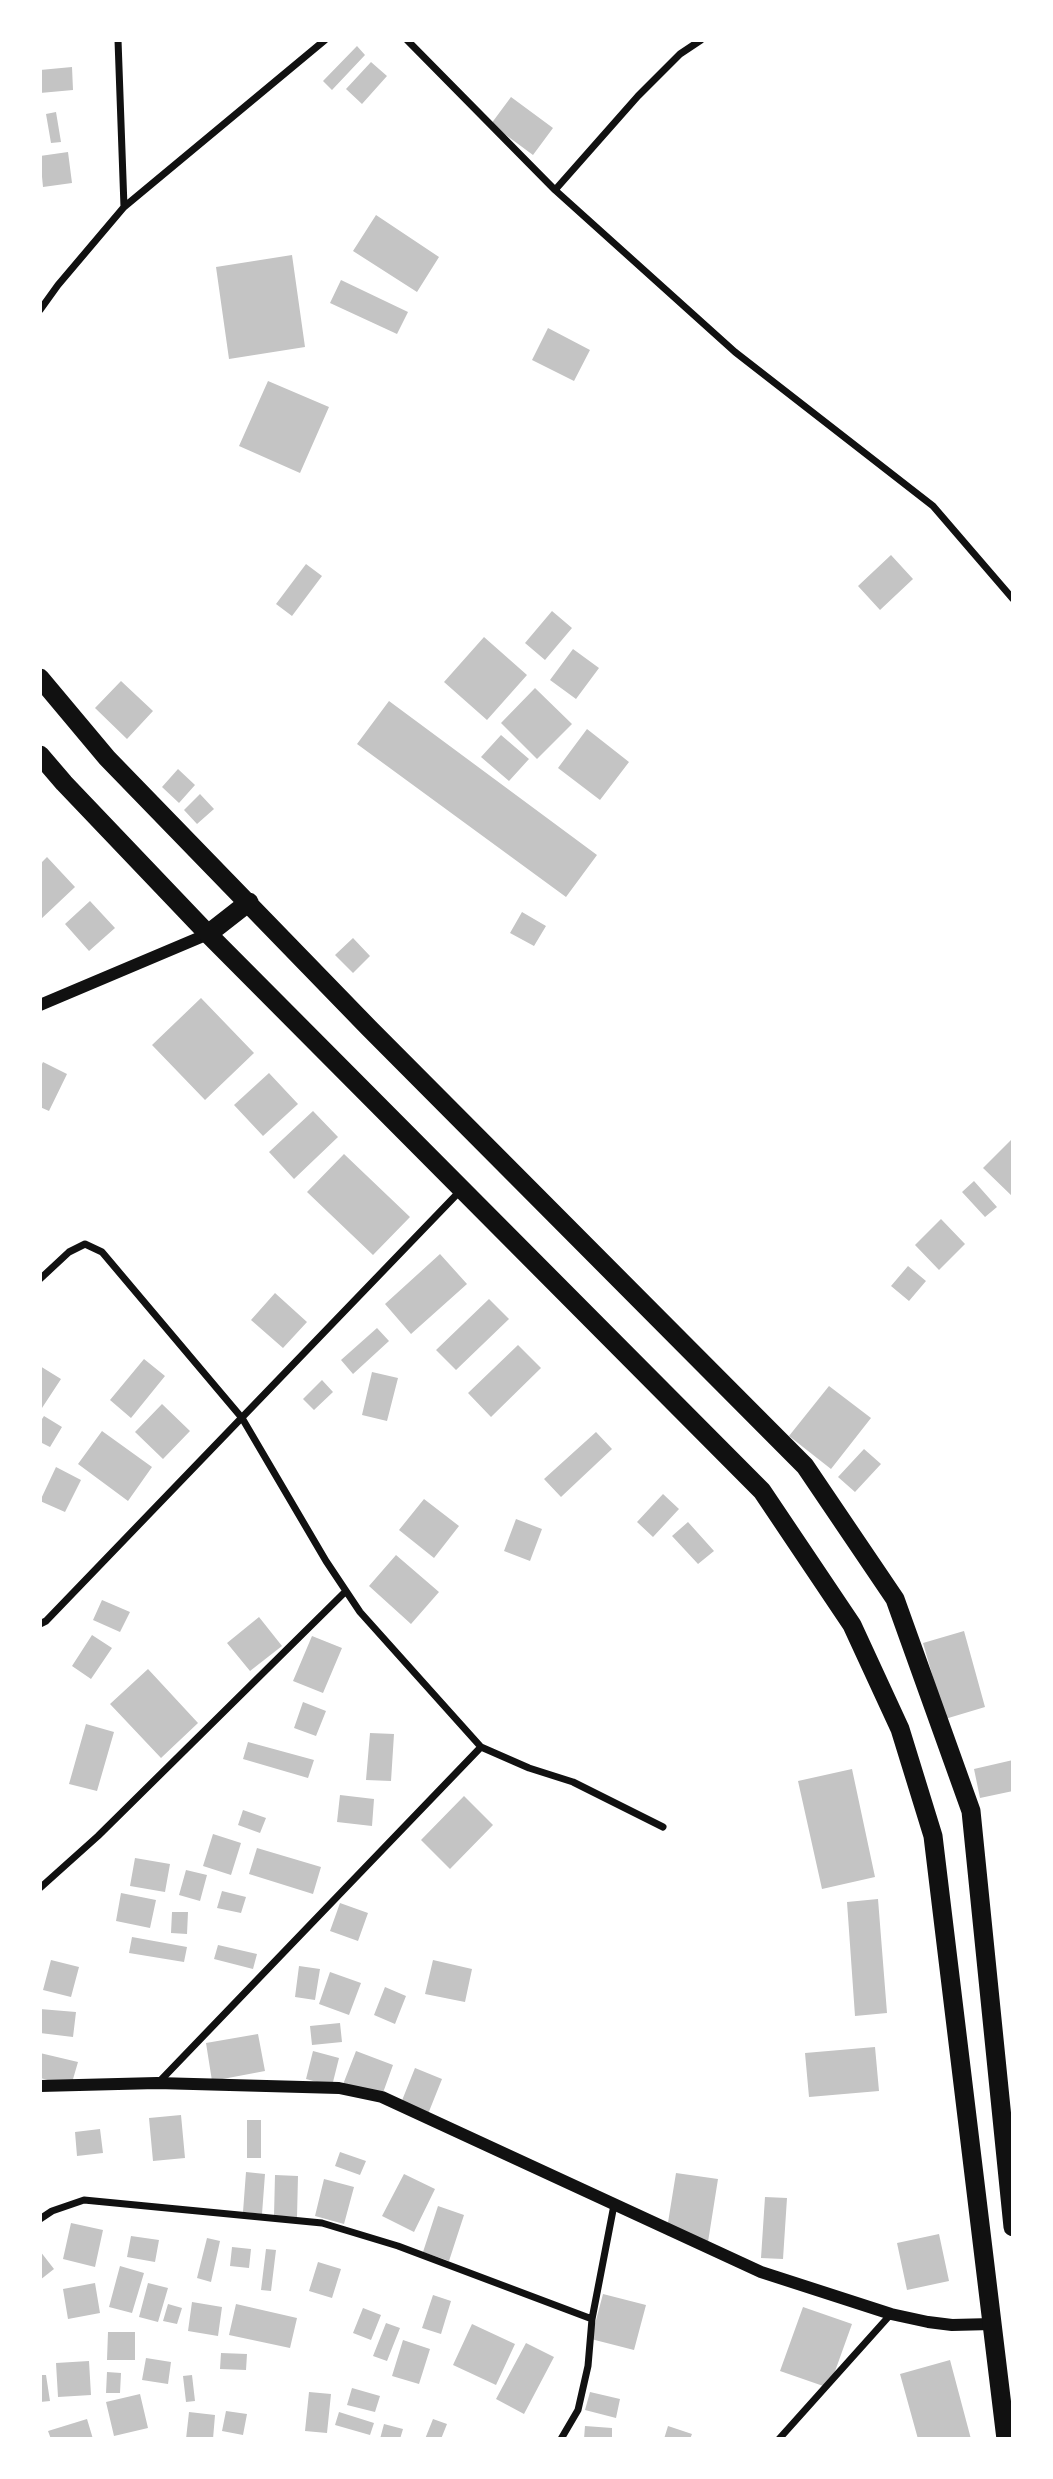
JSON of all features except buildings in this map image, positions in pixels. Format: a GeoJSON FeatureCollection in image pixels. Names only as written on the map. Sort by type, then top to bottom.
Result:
{"type":"FeatureCollection","features":[{"type":"Feature","properties":{"kind":"highway"},"geometry":{"type":"LineString","coordinates":[[40,678],[107,758],[369,1028],[805,1466],[895,1600],[971,1811],[1013,2227]]}},
{"type":"Feature","properties":{"kind":"highway"},"geometry":{"type":"LineString","coordinates":[[40,755],[208,934],[762,1491],[852,1625],[900,1729],[933,1836],[992,2324],[1005,2363],[1006,2439]]}},
{"type":"Feature","properties":{"kind":"highway"},"geometry":{"type":"LineString","coordinates":[[208,934],[249,902]]}},
{"type":"Feature","properties":{"kind":"street"},"geometry":{"type":"LineString","coordinates":[[118,40],[124,207]]}},
{"type":"Feature","properties":{"kind":"street"},"geometry":{"type":"LineString","coordinates":[[40,310],[124,207],[325,40]]}},
{"type":"Feature","properties":{"kind":"street"},"geometry":{"type":"LineString","coordinates":[[407,40],[555,190],[736,352],[933,506],[1013,599]]}},
{"type":"Feature","properties":{"kind":"street"},"geometry":{"type":"LineString","coordinates":[[555,190],[638,96],[680,54],[701,40]]}},
{"type":"Feature","properties":{"kind":"street"},"geometry":{"type":"LineString","coordinates":[[40,1006],[208,934]]}},
{"type":"Feature","properties":{"kind":"street"},"geometry":{"type":"LineString","coordinates":[[40,1624],[55,1612],[462,1189]]}},
{"type":"Feature","properties":{"kind":"street"},"geometry":{"type":"LineString","coordinates":[[40,1279],[69,1252],[85,1244],[102,1252],[242,1418],[360,1612],[481,1747],[529,1768],[573,1782],[663,1827]]}},
{"type":"Feature","properties":{"kind":"street"},"geometry":{"type":"LineString","coordinates":[[40,1888],[98,1836],[346,1591]]}},
{"type":"Feature","properties":{"kind":"street"},"geometry":{"type":"LineString","coordinates":[[157,2083],[481,1747]]}},
{"type":"Feature","properties":{"kind":"street"},"geometry":{"type":"LineString","coordinates":[[40,2086],[157,2083],[339,2088],[382,2097],[761,2272],[891,2314],[953,2325],[992,2324]]}},
{"type":"Feature","properties":{"kind":"street"},"geometry":{"type":"LineString","coordinates":[[40,2219],[52,2211],[84,2200],[322,2223],[398,2246],[592,2319]]}},
{"type":"Feature","properties":{"kind":"street"},"geometry":{"type":"LineString","coordinates":[[561,2439],[578,2410],[588,2366],[592,2319],[614,2205]]}},
{"type":"Feature","properties":{"kind":"street"},"geometry":{"type":"LineString","coordinates":[[779,2439],[891,2314]]}}]}
